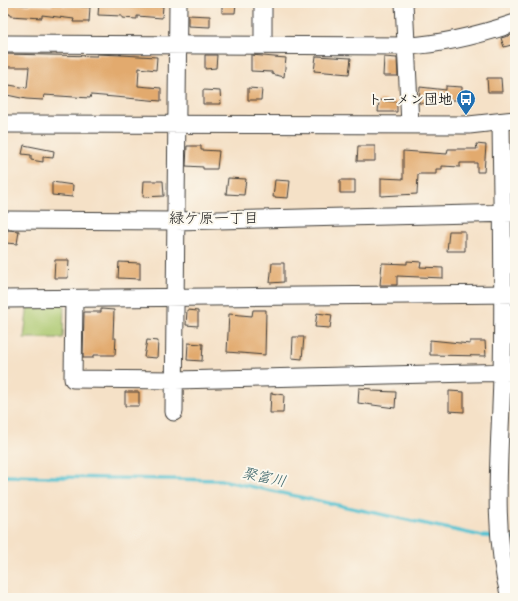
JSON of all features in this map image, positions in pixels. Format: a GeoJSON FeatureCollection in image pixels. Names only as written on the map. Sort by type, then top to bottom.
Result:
{"type":"FeatureCollection","features":[{"type":"Feature","properties":{"kind":"street"},"geometry":{"type":"LineString","coordinates":[[174,412],[178,3]]}},
{"type":"Feature","properties":{"kind":"street"},"geometry":{"type":"LineString","coordinates":[[263,3],[263,45]]}},
{"type":"Feature","properties":{"kind":"street"},"geometry":{"type":"LineString","coordinates":[[404,3],[410,124]]}},
{"type":"Feature","properties":{"kind":"street"},"geometry":{"type":"LineString","coordinates":[[3,44],[407,46],[435,44],[462,39],[515,23]]}},
{"type":"Feature","properties":{"kind":"street"},"geometry":{"type":"LineString","coordinates":[[3,124],[469,125],[508,121],[509,372],[498,523],[505,581],[510,598]]}},
{"type":"Feature","properties":{"kind":"street"},"geometry":{"type":"LineString","coordinates":[[3,220],[175,220],[509,213]]}},
{"type":"Feature","properties":{"kind":"street"},"geometry":{"type":"LineString","coordinates":[[3,299],[509,294]]}},
{"type":"Feature","properties":{"kind":"street"},"geometry":{"type":"LineString","coordinates":[[74,299],[73,379],[175,380],[509,372]]}},
{"type":"Feature","properties":{"kind":"green space"},"geometry":{"type":"Polygon","coordinates":[[[28,303],[64,304],[63,338],[24,338],[28,303]]]}},
{"type":"Feature","properties":{"kind":"building"},"geometry":{"type":"Polygon","coordinates":[[[52,3],[63,3],[63,6],[90,7],[89,22],[73,22],[74,19],[42,15],[42,18],[10,16],[10,14],[3,14],[3,4],[52,6],[52,3]]]}},
{"type":"Feature","properties":{"kind":"building"},"geometry":{"type":"Polygon","coordinates":[[[99,3],[163,6],[162,18],[137,16],[137,19],[122,18],[122,16],[98,15],[99,3]]]}},
{"type":"Feature","properties":{"kind":"building"},"geometry":{"type":"Polygon","coordinates":[[[222,3],[236,3],[235,13],[222,13],[222,3]]]}},
{"type":"Feature","properties":{"kind":"building"},"geometry":{"type":"Polygon","coordinates":[[[188,15],[210,16],[210,27],[188,26],[188,15]]]}},
{"type":"Feature","properties":{"kind":"building"},"geometry":{"type":"Polygon","coordinates":[[[515,34],[515,44],[504,47],[501,38],[515,34]]]}},
{"type":"Feature","properties":{"kind":"building"},"geometry":{"type":"Polygon","coordinates":[[[3,54],[97,56],[97,54],[157,57],[156,70],[139,68],[138,86],[161,88],[161,101],[91,95],[90,98],[44,95],[43,100],[26,99],[7,95],[9,85],[27,88],[29,67],[3,67],[3,54]]]}},
{"type":"Feature","properties":{"kind":"building"},"geometry":{"type":"Polygon","coordinates":[[[205,55],[217,55],[216,68],[205,69],[205,55]]]}},
{"type":"Feature","properties":{"kind":"building"},"geometry":{"type":"Polygon","coordinates":[[[251,55],[286,58],[284,77],[272,74],[272,72],[251,71],[251,55]]]}},
{"type":"Feature","properties":{"kind":"building"},"geometry":{"type":"Polygon","coordinates":[[[316,56],[351,58],[349,74],[314,71],[316,56]]]}},
{"type":"Feature","properties":{"kind":"building"},"geometry":{"type":"Polygon","coordinates":[[[384,57],[397,58],[398,76],[383,76],[384,57]]]}},
{"type":"Feature","properties":{"kind":"building"},"geometry":{"type":"Polygon","coordinates":[[[487,78],[501,78],[502,92],[488,92],[487,78]]]}},
{"type":"Feature","properties":{"kind":"building"},"geometry":{"type":"Polygon","coordinates":[[[446,86],[462,87],[462,100],[435,100],[435,104],[419,103],[420,87],[446,90],[446,86]]]}},
{"type":"Feature","properties":{"kind":"building"},"geometry":{"type":"Polygon","coordinates":[[[248,88],[262,89],[261,100],[248,100],[248,88]]]}},
{"type":"Feature","properties":{"kind":"building"},"geometry":{"type":"Polygon","coordinates":[[[203,90],[220,91],[221,104],[203,104],[203,90]]]}},
{"type":"Feature","properties":{"kind":"building"},"geometry":{"type":"Polygon","coordinates":[[[379,100],[397,102],[397,112],[378,112],[379,100]]]}},
{"type":"Feature","properties":{"kind":"building"},"geometry":{"type":"Polygon","coordinates":[[[476,144],[486,145],[484,172],[477,172],[477,163],[460,163],[460,167],[442,166],[442,169],[436,169],[436,174],[418,174],[417,194],[381,196],[381,178],[403,179],[403,151],[447,154],[448,149],[477,149],[476,144]]]}},
{"type":"Feature","properties":{"kind":"building"},"geometry":{"type":"Polygon","coordinates":[[[24,145],[54,151],[53,158],[43,157],[43,162],[31,160],[31,155],[22,154],[24,145]]]}},
{"type":"Feature","properties":{"kind":"building"},"geometry":{"type":"Polygon","coordinates":[[[187,146],[201,146],[201,150],[219,151],[217,169],[203,169],[203,167],[186,166],[187,146]]]}},
{"type":"Feature","properties":{"kind":"building"},"geometry":{"type":"Polygon","coordinates":[[[358,146],[375,146],[375,161],[357,161],[358,146]]]}},
{"type":"Feature","properties":{"kind":"building"},"geometry":{"type":"Polygon","coordinates":[[[228,178],[246,179],[244,195],[226,194],[228,178]]]}},
{"type":"Feature","properties":{"kind":"building"},"geometry":{"type":"Polygon","coordinates":[[[275,180],[290,181],[288,198],[273,197],[275,180]]]}},
{"type":"Feature","properties":{"kind":"building"},"geometry":{"type":"Polygon","coordinates":[[[340,180],[355,180],[355,193],[340,193],[340,180]]]}},
{"type":"Feature","properties":{"kind":"building"},"geometry":{"type":"Polygon","coordinates":[[[144,181],[163,181],[164,196],[143,197],[144,181]]]}},
{"type":"Feature","properties":{"kind":"building"},"geometry":{"type":"Polygon","coordinates":[[[52,182],[73,185],[72,197],[52,195],[52,182]]]}},
{"type":"Feature","properties":{"kind":"building"},"geometry":{"type":"Polygon","coordinates":[[[7,230],[19,231],[17,244],[6,243],[7,230]]]}},
{"type":"Feature","properties":{"kind":"building"},"geometry":{"type":"Polygon","coordinates":[[[449,231],[465,231],[465,251],[447,251],[449,231]]]}},
{"type":"Feature","properties":{"kind":"building"},"geometry":{"type":"Polygon","coordinates":[[[55,260],[69,260],[68,278],[54,278],[55,260]]]}},
{"type":"Feature","properties":{"kind":"building"},"geometry":{"type":"Polygon","coordinates":[[[407,261],[421,262],[420,267],[443,268],[443,278],[397,276],[397,285],[380,285],[382,263],[407,264],[407,261]]]}},
{"type":"Feature","properties":{"kind":"building"},"geometry":{"type":"Polygon","coordinates":[[[119,262],[140,263],[140,279],[118,278],[119,262]]]}},
{"type":"Feature","properties":{"kind":"building"},"geometry":{"type":"Polygon","coordinates":[[[272,263],[284,263],[284,282],[270,283],[272,263]]]}},
{"type":"Feature","properties":{"kind":"building"},"geometry":{"type":"Polygon","coordinates":[[[101,309],[114,310],[113,338],[116,338],[115,355],[93,355],[93,358],[83,358],[84,312],[101,312],[101,309]]]}},
{"type":"Feature","properties":{"kind":"building"},"geometry":{"type":"Polygon","coordinates":[[[187,310],[198,311],[198,326],[186,325],[187,310]]]}},
{"type":"Feature","properties":{"kind":"building"},"geometry":{"type":"Polygon","coordinates":[[[253,310],[266,310],[265,355],[227,352],[229,314],[252,316],[253,310]]]}},
{"type":"Feature","properties":{"kind":"building"},"geometry":{"type":"Polygon","coordinates":[[[317,313],[332,315],[330,328],[315,327],[317,313]]]}},
{"type":"Feature","properties":{"kind":"building"},"geometry":{"type":"Polygon","coordinates":[[[293,337],[304,337],[302,359],[292,358],[293,337]]]}},
{"type":"Feature","properties":{"kind":"building"},"geometry":{"type":"Polygon","coordinates":[[[147,340],[158,341],[157,358],[144,357],[147,340]]]}},
{"type":"Feature","properties":{"kind":"building"},"geometry":{"type":"Polygon","coordinates":[[[430,340],[470,344],[470,341],[485,341],[486,356],[430,355],[430,340]]]}},
{"type":"Feature","properties":{"kind":"building"},"geometry":{"type":"Polygon","coordinates":[[[188,343],[203,344],[202,361],[187,360],[188,343]]]}},
{"type":"Feature","properties":{"kind":"building"},"geometry":{"type":"Polygon","coordinates":[[[359,388],[372,389],[372,391],[396,392],[395,408],[358,403],[359,388]]]}},
{"type":"Feature","properties":{"kind":"building"},"geometry":{"type":"Polygon","coordinates":[[[449,391],[464,392],[464,412],[449,411],[449,391]]]}},
{"type":"Feature","properties":{"kind":"building"},"geometry":{"type":"Polygon","coordinates":[[[125,392],[139,392],[139,406],[125,406],[125,392]]]}},
{"type":"Feature","properties":{"kind":"building"},"geometry":{"type":"Polygon","coordinates":[[[271,393],[284,395],[283,413],[270,413],[271,393]]]}},
{"type":"Feature","properties":{"kind":"waterway","name":"聚富川"},"geometry":{"type":"LineString","coordinates":[[3,476],[221,480],[482,536],[496,537]]}},
{"type":"Feature","properties":{"kind":"waterway","name":"聚富川"},"geometry":{"type":"LineString","coordinates":[[504,538],[515,539]]}},
{"type":"Feature","properties":{"kind":"place","name":"トーメン団地"},"geometry":{"type":"Point","coordinates":[466,116]}},
{"type":"Feature","properties":{"kind":"district","name":"緑ケ原一丁目"},"geometry":{"type":"Point","coordinates":[214,218]}}]}
